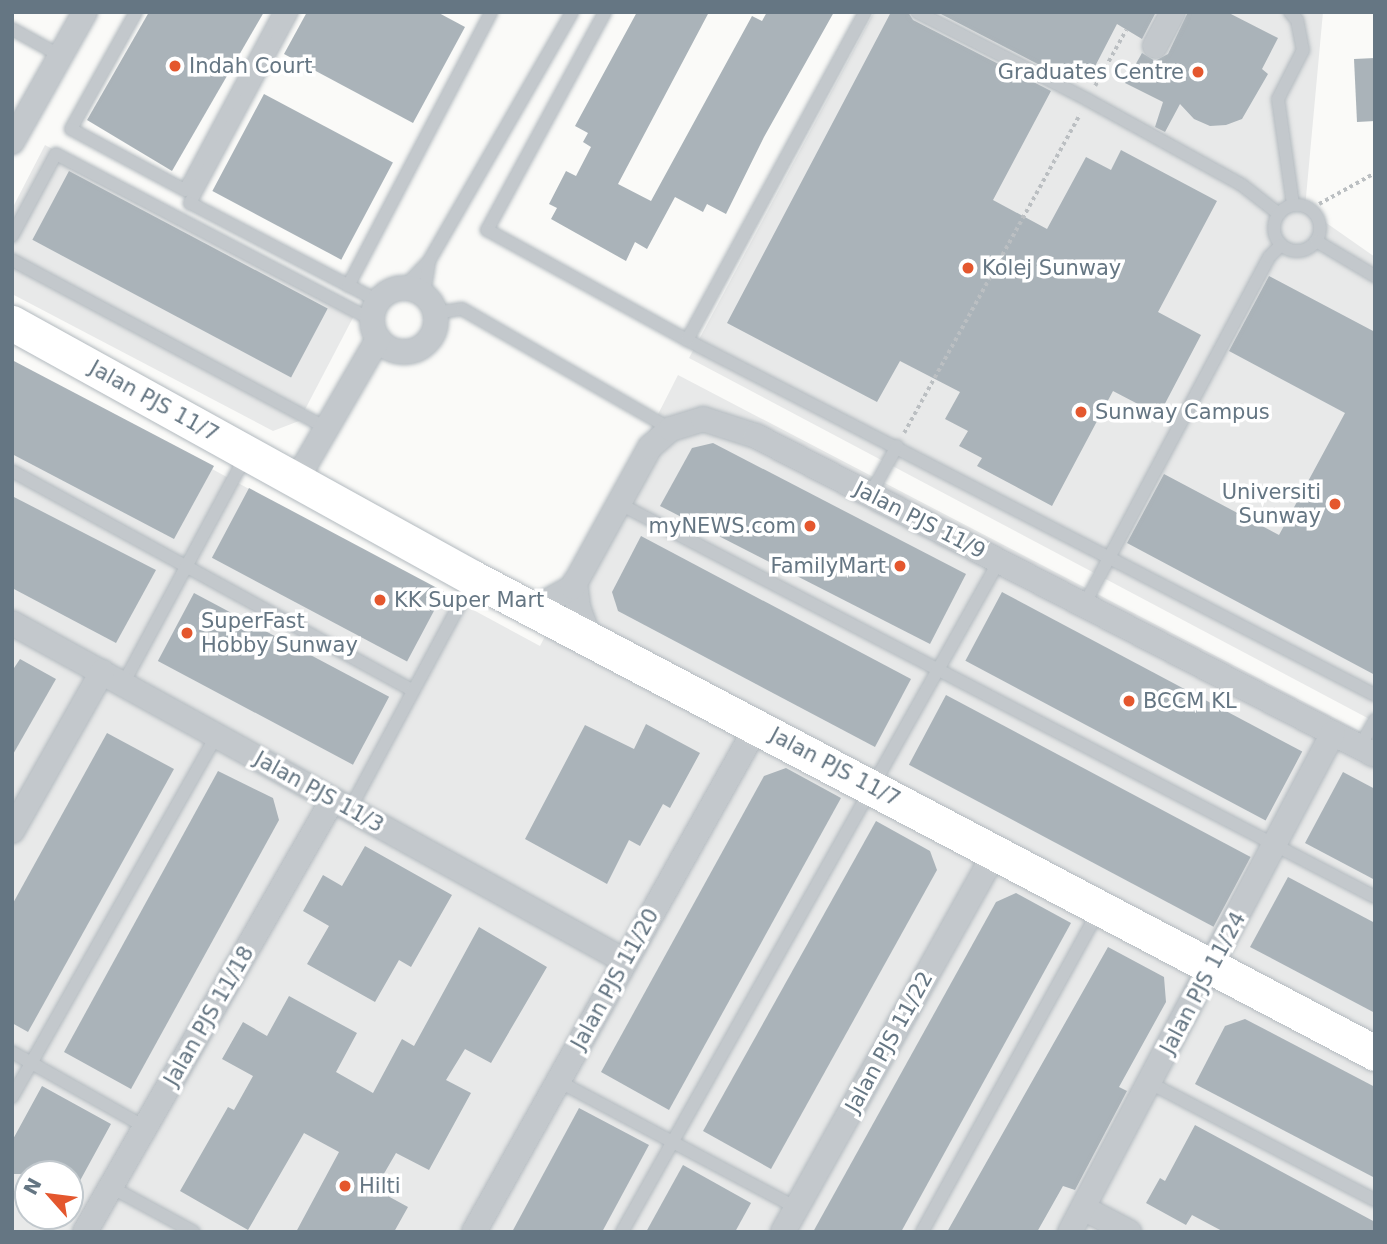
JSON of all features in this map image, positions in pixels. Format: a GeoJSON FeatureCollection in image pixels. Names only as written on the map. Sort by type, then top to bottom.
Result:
{"type":"FeatureCollection","features":[{"type":"Feature","properties":{"kind":"street"},"geometry":{"type":"LineString","coordinates":[[12,142],[85,12]]}},
{"type":"Feature","properties":{"kind":"street"},"geometry":{"type":"LineString","coordinates":[[1155,46],[1172,12]]}},
{"type":"Feature","properties":{"kind":"street"},"geometry":{"type":"LineString","coordinates":[[297,479],[326,428],[376,320],[385,294],[421,298],[433,335],[418,350],[396,352],[376,320]]}},
{"type":"Feature","properties":{"kind":"street","name":"Jalan PJS 11/7"},"geometry":{"type":"LineString","coordinates":[[12,323],[473,578],[1375,1053]]}},
{"type":"Feature","properties":{"kind":"street","name":"Jalan PJS 11/9"},"geometry":{"type":"LineString","coordinates":[[526,606],[546,602],[573,587],[650,447],[671,429],[703,419],[756,436],[1368,751]]}},
{"type":"Feature","properties":{"kind":"street"},"geometry":{"type":"LineString","coordinates":[[575,582],[578,607],[589,638]]}},
{"type":"Feature","properties":{"kind":"street","name":"Jalan PJS 11/3"},"geometry":{"type":"LineString","coordinates":[[12,623],[625,961]]}},
{"type":"Feature","properties":{"kind":"street"},"geometry":{"type":"LineString","coordinates":[[12,831],[102,672]]}},
{"type":"Feature","properties":{"kind":"street","name":"Jalan PJS 11/20"},"geometry":{"type":"LineString","coordinates":[[474,1232],[757,726]]}},
{"type":"Feature","properties":{"kind":"street","name":"Jalan PJS 11/24"},"geometry":{"type":"LineString","coordinates":[[1070,1232],[1334,733]]}},
{"type":"Feature","properties":{"kind":"street","name":"Jalan PJS 11/18"},"geometry":{"type":"LineString","coordinates":[[85,1232],[145,1127],[341,804]]}},
{"type":"Feature","properties":{"kind":"street","name":"Jalan PJS 11/22"},"geometry":{"type":"LineString","coordinates":[[783,1232],[995,852]]}},
{"type":"Feature","properties":{"kind":"street"},"geometry":{"type":"LineString","coordinates":[[1083,1208],[1129,1232]]}},
{"type":"Feature","properties":{"kind":"lane"},"geometry":{"type":"LineString","coordinates":[[136,12],[71,129],[185,190],[280,12]]}},
{"type":"Feature","properties":{"kind":"lane"},"geometry":{"type":"LineString","coordinates":[[292,12],[190,203],[348,286],[376,320]]}},
{"type":"Feature","properties":{"kind":"lane"},"geometry":{"type":"LineString","coordinates":[[348,286],[491,12]]}},
{"type":"Feature","properties":{"kind":"lane"},"geometry":{"type":"LineString","coordinates":[[605,12],[486,230],[687,340],[1375,695]]}},
{"type":"Feature","properties":{"kind":"lane"},"geometry":{"type":"LineString","coordinates":[[687,340],[865,12]]}},
{"type":"Feature","properties":{"kind":"lane"},"geometry":{"type":"LineString","coordinates":[[917,12],[1088,100],[1242,185],[1279,214]]}},
{"type":"Feature","properties":{"kind":"lane"},"geometry":{"type":"LineString","coordinates":[[1290,12],[1297,20],[1303,50],[1278,99],[1293,205]]}},
{"type":"Feature","properties":{"kind":"lane"},"geometry":{"type":"LineString","coordinates":[[421,298],[429,261],[569,14]]}},
{"type":"Feature","properties":{"kind":"lane"},"geometry":{"type":"LineString","coordinates":[[12,29],[61,56]]}},
{"type":"Feature","properties":{"kind":"lane"},"geometry":{"type":"LineString","coordinates":[[12,236],[56,154],[376,320]]}},
{"type":"Feature","properties":{"kind":"lane"},"geometry":{"type":"LineString","coordinates":[[1293,205],[1308,207],[1318,218],[1320,232],[1316,241],[1301,251],[1281,245],[1274,232],[1279,214],[1293,205]]}},
{"type":"Feature","properties":{"kind":"lane"},"geometry":{"type":"LineString","coordinates":[[1316,241],[1375,276]]}},
{"type":"Feature","properties":{"kind":"lane"},"geometry":{"type":"LineString","coordinates":[[1084,605],[1269,257],[1281,245]]}},
{"type":"Feature","properties":{"kind":"lane"},"geometry":{"type":"LineString","coordinates":[[12,260],[326,428]]}},
{"type":"Feature","properties":{"kind":"lane"},"geometry":{"type":"LineString","coordinates":[[421,298],[429,261]]}},
{"type":"Feature","properties":{"kind":"lane"},"geometry":{"type":"LineString","coordinates":[[421,298],[462,309],[671,429]]}},
{"type":"Feature","properties":{"kind":"lane"},"geometry":{"type":"LineString","coordinates":[[870,495],[897,446]]}},
{"type":"Feature","properties":{"kind":"lane"},"geometry":{"type":"LineString","coordinates":[[123,684],[247,453]]}},
{"type":"Feature","properties":{"kind":"lane"},"geometry":{"type":"LineString","coordinates":[[12,471],[412,690]]}},
{"type":"Feature","properties":{"kind":"lane"},"geometry":{"type":"LineString","coordinates":[[618,503],[1375,897]]}},
{"type":"Feature","properties":{"kind":"lane"},"geometry":{"type":"LineString","coordinates":[[622,1232],[874,788],[999,561]]}},
{"type":"Feature","properties":{"kind":"lane"},"geometry":{"type":"LineString","coordinates":[[341,804],[412,690],[473,578]]}},
{"type":"Feature","properties":{"kind":"lane"},"geometry":{"type":"LineString","coordinates":[[1368,751],[1375,720]]}},
{"type":"Feature","properties":{"kind":"lane"},"geometry":{"type":"LineString","coordinates":[[12,1097],[216,736]]}},
{"type":"Feature","properties":{"kind":"lane"},"geometry":{"type":"LineString","coordinates":[[922,1232],[1100,908]]}},
{"type":"Feature","properties":{"kind":"lane"},"geometry":{"type":"LineString","coordinates":[[12,1052],[145,1127]]}},
{"type":"Feature","properties":{"kind":"lane"},"geometry":{"type":"LineString","coordinates":[[558,1081],[797,1208]]}},
{"type":"Feature","properties":{"kind":"lane"},"geometry":{"type":"LineString","coordinates":[[1150,1083],[1375,1199]]}},
{"type":"Feature","properties":{"kind":"lane"},"geometry":{"type":"LineString","coordinates":[[111,1187],[194,1232]]}},
{"type":"Feature","properties":{"kind":"path"},"geometry":{"type":"LineString","coordinates":[[913,417],[1055,158]]}},
{"type":"Feature","properties":{"kind":"path"},"geometry":{"type":"LineString","coordinates":[[1319,204],[1375,173]]}},
{"type":"Feature","properties":{"kind":"shaded area","name":"Sunway Campus"},"geometry":{"type":"Polygon","coordinates":[[[874,12],[1323,12],[1305,208],[1375,257],[1375,722],[689,358],[874,12]]]}},
{"type":"Feature","properties":{"kind":"shaded area"},"geometry":{"type":"Polygon","coordinates":[[[45,145],[357,310],[299,421],[273,431],[12,294],[12,209],[45,145]]]}},
{"type":"Feature","properties":{"kind":"shaded area"},"geometry":{"type":"Polygon","coordinates":[[[12,361],[540,646],[678,375],[1375,739],[1375,1232],[12,1232],[12,361]]]}},
{"type":"Feature","properties":{"kind":"building","name":"Indah Court"},"geometry":{"type":"Polygon","coordinates":[[[149,12],[264,12],[172,171],[87,120],[149,12]]]}},
{"type":"Feature","properties":{"kind":"building"},"geometry":{"type":"Polygon","coordinates":[[[307,12],[437,12],[465,27],[413,123],[284,54],[307,12]]]}},
{"type":"Feature","properties":{"kind":"building"},"geometry":{"type":"Polygon","coordinates":[[[637,12],[709,12],[618,184],[651,201],[752,16],[762,21],[767,12],[834,12],[764,137],[726,214],[707,204],[703,212],[675,197],[647,249],[635,242],[626,261],[551,219],[557,208],[549,204],[566,171],[576,176],[591,147],[583,142],[588,133],[575,126],[637,12]]]}},
{"type":"Feature","properties":{"kind":"building","name":"Kolej Sunway"},"geometry":{"type":"Polygon","coordinates":[[[891,12],[908,12],[913,20],[1051,91],[993,200],[1047,229],[1086,157],[1111,170],[1121,150],[1217,201],[1158,312],[1201,335],[1159,415],[1113,391],[1052,506],[977,466],[982,458],[959,446],[968,431],[945,419],[960,392],[900,361],[877,402],[727,323],[891,12]]]}},
{"type":"Feature","properties":{"kind":"building"},"geometry":{"type":"Polygon","coordinates":[[[937,12],[1156,12],[1142,39],[1117,24],[1089,78],[1064,65],[1059,75],[937,12]]]}},
{"type":"Feature","properties":{"kind":"building","name":"Graduates Centre"},"geometry":{"type":"Polygon","coordinates":[[[1188,12],[1227,12],[1278,38],[1262,69],[1268,74],[1242,119],[1226,125],[1210,126],[1194,119],[1180,104],[1165,132],[1155,127],[1163,102],[1125,83],[1142,53],[1155,61],[1168,54],[1188,12]]]}},
{"type":"Feature","properties":{"kind":"building"},"geometry":{"type":"Polygon","coordinates":[[[1375,58],[1375,121],[1357,122],[1354,59],[1375,58]]]}},
{"type":"Feature","properties":{"kind":"building"},"geometry":{"type":"Polygon","coordinates":[[[264,94],[393,163],[341,260],[212,191],[264,94]]]}},
{"type":"Feature","properties":{"kind":"building"},"geometry":{"type":"Polygon","coordinates":[[[69,171],[328,309],[291,377],[32,240],[69,171]]]}},
{"type":"Feature","properties":{"kind":"building","name":"Universiti Sunway"},"geometry":{"type":"Polygon","coordinates":[[[1269,276],[1375,332],[1375,675],[1127,543],[1164,474],[1279,535],[1345,413],[1229,351],[1269,276]]]}},
{"type":"Feature","properties":{"kind":"building"},"geometry":{"type":"Polygon","coordinates":[[[12,360],[214,466],[174,539],[12,454],[12,360]]]}},
{"type":"Feature","properties":{"kind":"building"},"geometry":{"type":"Polygon","coordinates":[[[713,443],[966,574],[930,644],[660,506],[692,448],[713,443]]]}},
{"type":"Feature","properties":{"kind":"building"},"geometry":{"type":"Polygon","coordinates":[[[249,488],[444,592],[407,662],[212,558],[249,488]]]}},
{"type":"Feature","properties":{"kind":"building"},"geometry":{"type":"Polygon","coordinates":[[[12,496],[156,570],[116,643],[12,588],[12,496]]]}},
{"type":"Feature","properties":{"kind":"building"},"geometry":{"type":"Polygon","coordinates":[[[641,536],[911,679],[875,747],[618,611],[612,592],[641,536]]]}},
{"type":"Feature","properties":{"kind":"building"},"geometry":{"type":"Polygon","coordinates":[[[1002,592],[1302,752],[1266,820],[965,661],[1002,592]]]}},
{"type":"Feature","properties":{"kind":"building"},"geometry":{"type":"Polygon","coordinates":[[[194,593],[389,697],[353,765],[158,661],[194,593]]]}},
{"type":"Feature","properties":{"kind":"building"},"geometry":{"type":"Polygon","coordinates":[[[20,659],[56,679],[12,756],[12,671],[20,659]]]}},
{"type":"Feature","properties":{"kind":"building"},"geometry":{"type":"Polygon","coordinates":[[[946,695],[1251,857],[1214,927],[909,765],[946,695]]]}},
{"type":"Feature","properties":{"kind":"building"},"geometry":{"type":"Polygon","coordinates":[[[646,724],[700,753],[670,808],[663,804],[640,846],[629,840],[607,884],[525,839],[585,725],[634,749],[646,724]]]}},
{"type":"Feature","properties":{"kind":"building"},"geometry":{"type":"Polygon","coordinates":[[[107,733],[174,769],[28,1032],[12,1023],[12,905],[107,733]]]}},
{"type":"Feature","properties":{"kind":"building"},"geometry":{"type":"Polygon","coordinates":[[[786,768],[841,798],[669,1110],[601,1072],[764,776],[786,768]]]}},
{"type":"Feature","properties":{"kind":"building"},"geometry":{"type":"Polygon","coordinates":[[[218,771],[273,798],[279,820],[131,1089],[64,1052],[218,771]]]}},
{"type":"Feature","properties":{"kind":"building"},"geometry":{"type":"Polygon","coordinates":[[[1343,772],[1375,789],[1375,880],[1305,843],[1343,772]]]}},
{"type":"Feature","properties":{"kind":"building"},"geometry":{"type":"Polygon","coordinates":[[[876,821],[930,851],[937,870],[771,1169],[703,1131],[876,821]]]}},
{"type":"Feature","properties":{"kind":"building"},"geometry":{"type":"Polygon","coordinates":[[[365,846],[452,895],[411,967],[399,960],[375,1002],[307,964],[329,926],[303,911],[323,875],[342,886],[365,846]]]}},
{"type":"Feature","properties":{"kind":"building"},"geometry":{"type":"Polygon","coordinates":[[[1288,877],[1375,923],[1375,1013],[1250,947],[1288,877]]]}},
{"type":"Feature","properties":{"kind":"building"},"geometry":{"type":"Polygon","coordinates":[[[1016,893],[1071,923],[901,1232],[813,1232],[996,902],[1016,893]]]}},
{"type":"Feature","properties":{"kind":"building"},"geometry":{"type":"Polygon","coordinates":[[[479,927],[547,967],[491,1063],[465,1049],[446,1080],[471,1093],[429,1170],[396,1153],[375,1189],[408,1207],[394,1232],[296,1232],[339,1152],[304,1133],[248,1230],[180,1191],[228,1107],[234,1110],[253,1076],[222,1059],[243,1022],[267,1036],[289,996],[357,1033],[336,1072],[373,1093],[402,1039],[414,1046],[479,927]]]}},
{"type":"Feature","properties":{"kind":"building"},"geometry":{"type":"Polygon","coordinates":[[[1108,947],[1164,977],[1166,1002],[1119,1087],[1127,1091],[1075,1190],[1063,1186],[1037,1232],[947,1232],[1108,947]]]}},
{"type":"Feature","properties":{"kind":"building"},"geometry":{"type":"Polygon","coordinates":[[[1245,1019],[1375,1087],[1375,1178],[1195,1084],[1225,1026],[1245,1019]]]}},
{"type":"Feature","properties":{"kind":"building"},"geometry":{"type":"Polygon","coordinates":[[[42,1086],[111,1124],[84,1173],[84,1160],[14,1160],[12,1174],[12,1141],[42,1086]]]}},
{"type":"Feature","properties":{"kind":"building"},"geometry":{"type":"Polygon","coordinates":[[[579,1108],[649,1145],[602,1232],[512,1232],[579,1108]]]}},
{"type":"Feature","properties":{"kind":"building"},"geometry":{"type":"Polygon","coordinates":[[[1195,1125],[1375,1222],[1375,1232],[1224,1232],[1192,1215],[1186,1225],[1146,1203],[1160,1178],[1165,1181],[1195,1125]]]}},
{"type":"Feature","properties":{"kind":"building"},"geometry":{"type":"Polygon","coordinates":[[[683,1165],[751,1203],[735,1232],[646,1232],[683,1165]]]}},
{"type":"Feature","properties":{"kind":"place","name":"Indah Court"},"geometry":{"type":"Point","coordinates":[175,66]}},
{"type":"Feature","properties":{"kind":"place","name":"Graduates Centre"},"geometry":{"type":"Point","coordinates":[1198,72]}},
{"type":"Feature","properties":{"kind":"place","name":"Kolej Sunway"},"geometry":{"type":"Point","coordinates":[968,268]}},
{"type":"Feature","properties":{"kind":"place","name":"Sunway Campus"},"geometry":{"type":"Point","coordinates":[1081,412]}},
{"type":"Feature","properties":{"kind":"place","name":"Universiti Sunway"},"geometry":{"type":"Point","coordinates":[1335,504]}},
{"type":"Feature","properties":{"kind":"place","name":"myNEWS.com"},"geometry":{"type":"Point","coordinates":[810,526]}},
{"type":"Feature","properties":{"kind":"place","name":"FamilyMart"},"geometry":{"type":"Point","coordinates":[900,566]}},
{"type":"Feature","properties":{"kind":"place","name":"KK Super Mart"},"geometry":{"type":"Point","coordinates":[380,600]}},
{"type":"Feature","properties":{"kind":"place","name":"SuperFast Hobby Sunway"},"geometry":{"type":"Point","coordinates":[187,633]}},
{"type":"Feature","properties":{"kind":"place","name":"BCCM KL"},"geometry":{"type":"Point","coordinates":[1129,701]}},
{"type":"Feature","properties":{"kind":"place","name":"Hilti"},"geometry":{"type":"Point","coordinates":[345,1186]}}]}
